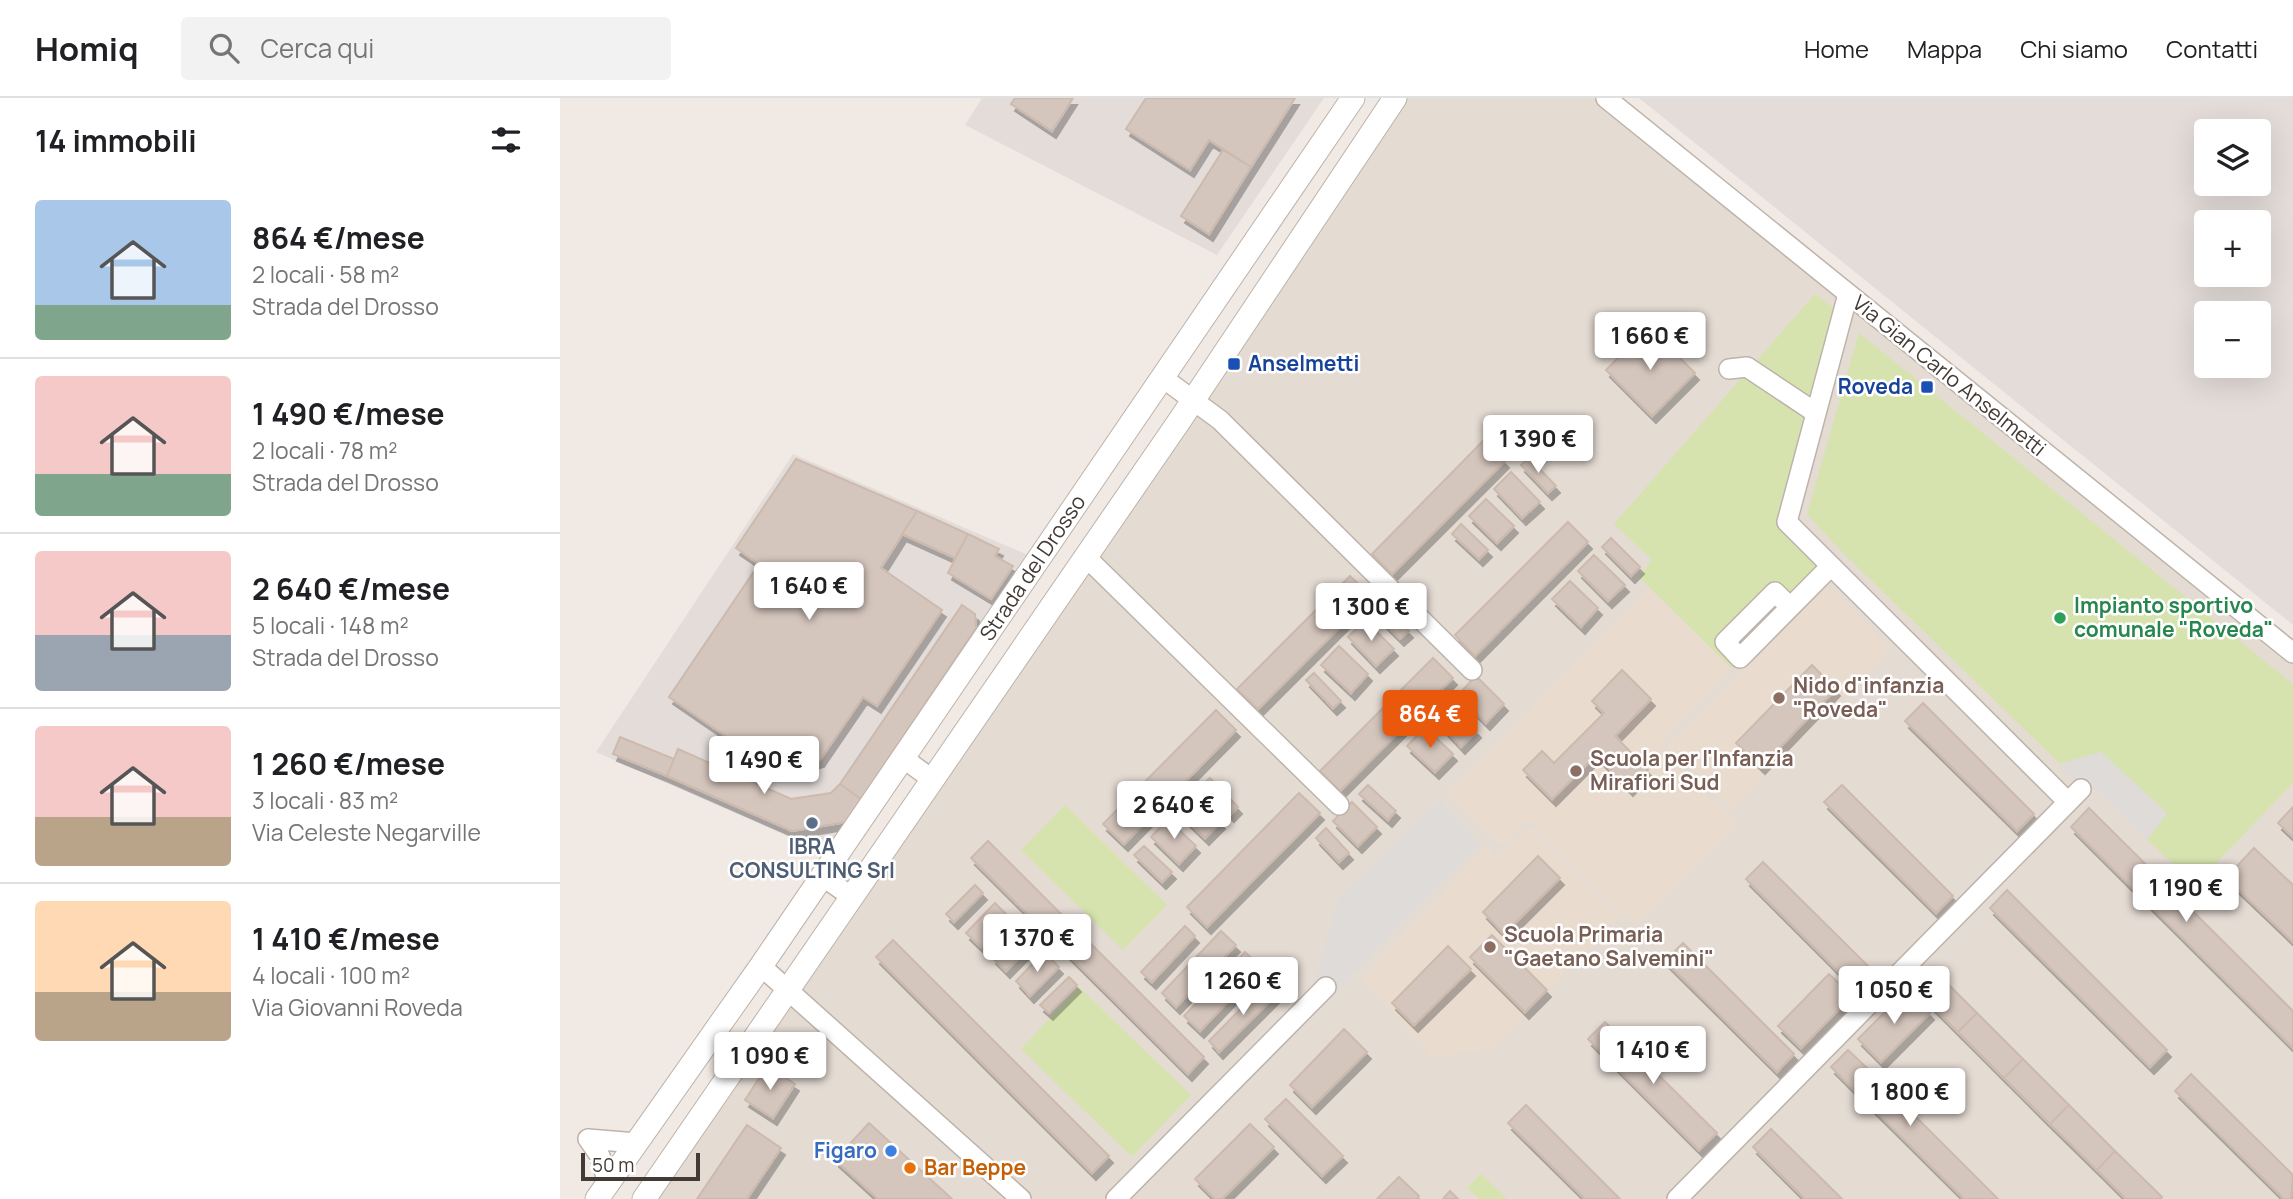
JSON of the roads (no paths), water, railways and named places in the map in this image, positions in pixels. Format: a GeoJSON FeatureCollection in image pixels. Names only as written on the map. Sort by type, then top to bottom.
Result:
{"type":"FeatureCollection","features":[{"type":"Feature","properties":{"kind":"street","name":"Strada del Drosso"},"geometry":{"type":"LineString","coordinates":[[603,1192],[761,967],[1353,98]]}},
{"type":"Feature","properties":{"kind":"street","name":"Strada del Drosso"},"geometry":{"type":"LineString","coordinates":[[644,1199],[1086,557],[1395,98]]}},
{"type":"Feature","properties":{"kind":"street","name":"Via Gian Carlo Anselmetti"},"geometry":{"type":"LineString","coordinates":[[1606,98],[2293,653]]}},
{"type":"Feature","properties":{"kind":"street"},"geometry":{"type":"LineString","coordinates":[[1677,1199],[2074,795],[1830,567],[1787,522],[1848,294]]}},
{"type":"Feature","properties":{"kind":"street"},"geometry":{"type":"LineString","coordinates":[[1729,369],[1742,365],[1751,369],[1816,413]]}},
{"type":"Feature","properties":{"kind":"street"},"geometry":{"type":"LineString","coordinates":[[1163,378],[1220,420],[1472,670]]}},
{"type":"Feature","properties":{"kind":"street","name":"Strada del Drosso"},"geometry":{"type":"LineString","coordinates":[[1086,557],[1339,805]]}},
{"type":"Feature","properties":{"kind":"street"},"geometry":{"type":"LineString","coordinates":[[1790,607],[1830,567]]}},
{"type":"Feature","properties":{"kind":"street"},"geometry":{"type":"LineString","coordinates":[[903,758],[933,780]]}},
{"type":"Feature","properties":{"kind":"street"},"geometry":{"type":"LineString","coordinates":[[822,876],[852,897]]}},
{"type":"Feature","properties":{"kind":"street"},"geometry":{"type":"LineString","coordinates":[[761,967],[1021,1199]]}},
{"type":"Feature","properties":{"kind":"street"},"geometry":{"type":"LineString","coordinates":[[1116,1199],[1326,987]]}},
{"type":"Feature","properties":{"kind":"street","name":"Strada del Drosso"},"geometry":{"type":"LineString","coordinates":[[603,1192],[600,1156],[587,1139],[637,1143]]}},
{"type":"Feature","properties":{"kind":"place","name":"Anselmetti"},"geometry":{"type":"Point","coordinates":[1234,364]}},
{"type":"Feature","properties":{"kind":"place","name":"Roveda"},"geometry":{"type":"Point","coordinates":[1927,387]}},
{"type":"Feature","properties":{"kind":"place","name":"Impianto sportivo comunale \"Roveda\""},"geometry":{"type":"Point","coordinates":[2060,618]}},
{"type":"Feature","properties":{"kind":"place","name":"Nido d'infanzia \"Roveda\""},"geometry":{"type":"Point","coordinates":[1779,698]}},
{"type":"Feature","properties":{"kind":"place","name":"Scuola per l'Infanzia Mirafiori Sud"},"geometry":{"type":"Point","coordinates":[1576,771]}},
{"type":"Feature","properties":{"kind":"place","name":"IBRA CONSULTING Srl"},"geometry":{"type":"Point","coordinates":[812,823]}},
{"type":"Feature","properties":{"kind":"place","name":"Scuola Primaria \"Gaetano Salvemini\""},"geometry":{"type":"Point","coordinates":[1490,947]}},
{"type":"Feature","properties":{"kind":"place","name":"Figaro"},"geometry":{"type":"Point","coordinates":[891,1151]}},
{"type":"Feature","properties":{"kind":"place","name":"Bar Beppe"},"geometry":{"type":"Point","coordinates":[910,1168]}}]}
